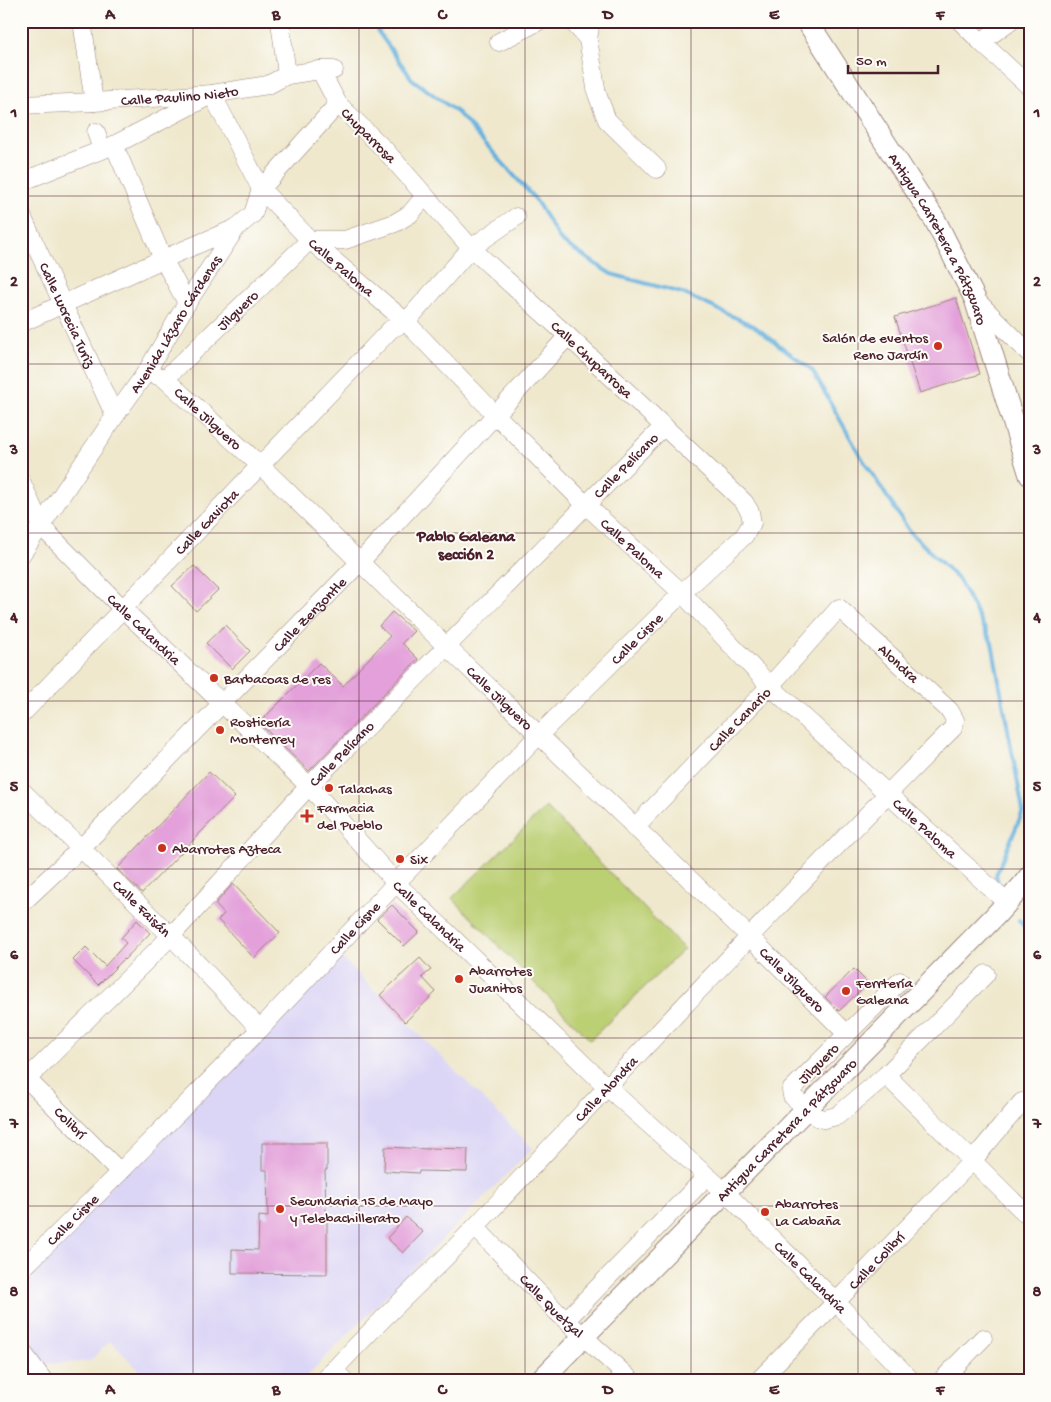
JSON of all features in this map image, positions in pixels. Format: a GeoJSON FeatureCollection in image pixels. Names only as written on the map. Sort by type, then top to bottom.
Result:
{"type":"FeatureCollection","features":[{"type":"Feature","properties":{"kind":"main road","name":"Antigua Carretera a Pátzcuaro"},"geometry":{"type":"LineString","coordinates":[[807,21],[935,220],[975,299],[1030,475]]}},
{"type":"Feature","properties":{"kind":"main road","name":"Antigua Carretera a Pátzcuaro"},"geometry":{"type":"LineString","coordinates":[[540,1381],[1007,903],[1030,876]]}},
{"type":"Feature","properties":{"kind":"street"},"geometry":{"type":"LineString","coordinates":[[82,21],[94,102]]}},
{"type":"Feature","properties":{"kind":"street"},"geometry":{"type":"LineString","coordinates":[[280,21],[287,76]]}},
{"type":"Feature","properties":{"kind":"street"},"geometry":{"type":"LineString","coordinates":[[499,42],[539,21]]}},
{"type":"Feature","properties":{"kind":"street"},"geometry":{"type":"LineString","coordinates":[[572,21],[588,39]]}},
{"type":"Feature","properties":{"kind":"street"},"geometry":{"type":"LineString","coordinates":[[591,21],[588,39],[597,94],[607,120],[657,169]]}},
{"type":"Feature","properties":{"kind":"street"},"geometry":{"type":"LineString","coordinates":[[960,21],[1030,86]]}},
{"type":"Feature","properties":{"kind":"street"},"geometry":{"type":"LineString","coordinates":[[981,42],[1010,21]]}},
{"type":"Feature","properties":{"kind":"street","name":"Calle Paulino Nieto"},"geometry":{"type":"LineString","coordinates":[[21,105],[212,94],[268,85],[287,76],[327,70]]}},
{"type":"Feature","properties":{"kind":"street","name":"Chuparrosa"},"geometry":{"type":"LineString","coordinates":[[327,70],[338,104],[386,150],[426,196]]}},
{"type":"Feature","properties":{"kind":"street"},"geometry":{"type":"LineString","coordinates":[[21,182],[108,148],[212,94]]}},
{"type":"Feature","properties":{"kind":"street","name":"Calle Paloma"},"geometry":{"type":"LineString","coordinates":[[212,94],[261,189],[310,240],[496,415],[586,505],[682,593],[770,686],[1007,903]]}},
{"type":"Feature","properties":{"kind":"street","name":"Avenida Lázaro Cárdenas"},"geometry":{"type":"LineString","coordinates":[[21,555],[147,371],[236,228],[253,214],[261,189],[338,104]]}},
{"type":"Feature","properties":{"kind":"street"},"geometry":{"type":"LineString","coordinates":[[96,132],[108,148],[187,304]]}},
{"type":"Feature","properties":{"kind":"street"},"geometry":{"type":"LineString","coordinates":[[310,240],[344,240],[395,223],[410,214],[426,196]]}},
{"type":"Feature","properties":{"kind":"street","name":"Calle Chuparrosa"},"geometry":{"type":"LineString","coordinates":[[426,196],[471,248],[568,336],[744,502],[750,512],[752,523]]}},
{"type":"Feature","properties":{"kind":"street","name":"Calle Lucrecia Turiz"},"geometry":{"type":"LineString","coordinates":[[21,214],[115,416]]}},
{"type":"Feature","properties":{"kind":"street","name":"Calle Gaviota"},"geometry":{"type":"LineString","coordinates":[[21,715],[397,321],[471,248],[516,216]]}},
{"type":"Feature","properties":{"kind":"street"},"geometry":{"type":"LineString","coordinates":[[21,323],[236,228]]}},
{"type":"Feature","properties":{"kind":"street","name":"Jilguero"},"geometry":{"type":"LineString","coordinates":[[165,379],[310,240]]}},
{"type":"Feature","properties":{"kind":"street"},"geometry":{"type":"LineString","coordinates":[[975,299],[1030,354]]}},
{"type":"Feature","properties":{"kind":"street","name":"Calle Zenzontle"},"geometry":{"type":"LineString","coordinates":[[21,904],[81,848],[360,562],[568,336]]}},
{"type":"Feature","properties":{"kind":"street","name":"Calle Jilguero"},"geometry":{"type":"LineString","coordinates":[[147,371],[165,379],[260,465],[446,647],[750,937],[847,1034]]}},
{"type":"Feature","properties":{"kind":"street","name":"Calle Pelícano"},"geometry":{"type":"LineString","coordinates":[[23,1079],[171,936],[309,786],[664,426]]}},
{"type":"Feature","properties":{"kind":"street"},"geometry":{"type":"LineString","coordinates":[[21,481],[41,526]]}},
{"type":"Feature","properties":{"kind":"street","name":"Calle Cisne"},"geometry":{"type":"LineString","coordinates":[[21,1270],[260,1029],[396,883],[539,736],[682,593],[744,536],[752,523]]}},
{"type":"Feature","properties":{"kind":"street","name":"Calle Calandria"},"geometry":{"type":"LineString","coordinates":[[41,526],[123,609],[309,786],[396,883],[607,1087],[724,1192],[836,1302],[912,1381]]}},
{"type":"Feature","properties":{"kind":"street","name":"Calle Canario"},"geometry":{"type":"LineString","coordinates":[[634,828],[770,686],[840,608]]}},
{"type":"Feature","properties":{"kind":"street","name":"Alondra"},"geometry":{"type":"LineString","coordinates":[[840,608],[950,711],[956,720]]}},
{"type":"Feature","properties":{"kind":"street","name":"Calle Alondra"},"geometry":{"type":"LineString","coordinates":[[334,1377],[750,937],[887,794],[954,728],[956,720]]}},
{"type":"Feature","properties":{"kind":"street","name":"Calle Faisán"},"geometry":{"type":"LineString","coordinates":[[21,790],[171,936],[260,1029]]}},
{"type":"Feature","properties":{"kind":"street","name":"Jilguero"},"geometry":{"type":"LineString","coordinates":[[847,1034],[791,1090],[792,1096],[817,1117],[824,1119],[837,1116],[886,1075],[986,974]]}},
{"type":"Feature","properties":{"kind":"street"},"geometry":{"type":"LineString","coordinates":[[847,1034],[900,981]]}},
{"type":"Feature","properties":{"kind":"street"},"geometry":{"type":"LineString","coordinates":[[886,1075],[1030,1218]]}},
{"type":"Feature","properties":{"kind":"street","name":"Colibrí"},"geometry":{"type":"LineString","coordinates":[[23,1079],[120,1172]]}},
{"type":"Feature","properties":{"kind":"street","name":"Calle Colibrí"},"geometry":{"type":"LineString","coordinates":[[758,1381],[973,1160],[1022,1102]]}},
{"type":"Feature","properties":{"kind":"street"},"geometry":{"type":"LineString","coordinates":[[566,1320],[707,1176]]}},
{"type":"Feature","properties":{"kind":"street","name":"Calle Quetzal"},"geometry":{"type":"LineString","coordinates":[[475,1227],[566,1320],[632,1381]]}},
{"type":"Feature","properties":{"kind":"street"},"geometry":{"type":"LineString","coordinates":[[941,1381],[984,1338]]}},
{"type":"Feature","properties":{"kind":"street"},"geometry":{"type":"LineString","coordinates":[[21,1350],[44,1381]]}},
{"type":"Feature","properties":{"kind":"shaded area","name":"Secundaria 15 de Mayo y Telebachillerato"},"geometry":{"type":"Polygon","coordinates":[[[340,956],[533,1148],[302,1381],[150,1381],[110,1341],[90,1361],[34,1365],[27,1270],[340,956]]]}},
{"type":"Feature","properties":{"kind":"green space"},"geometry":{"type":"Polygon","coordinates":[[[546,807],[684,949],[590,1040],[452,898],[546,807]]]}},
{"type":"Feature","properties":{"kind":"building","name":"Salón de eventos Reno Jardín"},"geometry":{"type":"Polygon","coordinates":[[[956,298],[980,374],[920,393],[895,317],[956,298]]]}},
{"type":"Feature","properties":{"kind":"building"},"geometry":{"type":"Polygon","coordinates":[[[194,566],[218,590],[196,611],[172,586],[194,566]]]}},
{"type":"Feature","properties":{"kind":"building"},"geometry":{"type":"Polygon","coordinates":[[[392,612],[414,631],[402,643],[418,659],[309,771],[259,723],[319,663],[343,686],[390,636],[379,626],[392,612]]]}},
{"type":"Feature","properties":{"kind":"building"},"geometry":{"type":"Polygon","coordinates":[[[225,625],[250,651],[232,669],[206,643],[225,625]]]}},
{"type":"Feature","properties":{"kind":"building","name":"Abarrotes Azteca"},"geometry":{"type":"Polygon","coordinates":[[[209,772],[235,797],[142,893],[117,869],[209,772]]]}},
{"type":"Feature","properties":{"kind":"building"},"geometry":{"type":"Polygon","coordinates":[[[233,884],[280,933],[254,958],[218,920],[224,914],[215,904],[233,884]]]}},
{"type":"Feature","properties":{"kind":"building"},"geometry":{"type":"Polygon","coordinates":[[[392,905],[419,932],[404,946],[377,919],[392,905]]]}},
{"type":"Feature","properties":{"kind":"building"},"geometry":{"type":"Polygon","coordinates":[[[137,920],[150,933],[98,985],[73,960],[86,947],[105,966],[126,943],[121,938],[137,920]]]}},
{"type":"Feature","properties":{"kind":"building"},"geometry":{"type":"Polygon","coordinates":[[[420,958],[431,970],[422,977],[436,992],[405,1022],[380,995],[420,958]]]}},
{"type":"Feature","properties":{"kind":"building","name":"Ferrtería Galeana"},"geometry":{"type":"Polygon","coordinates":[[[854,969],[868,983],[839,1011],[825,997],[854,969]]]}},
{"type":"Feature","properties":{"kind":"building"},"geometry":{"type":"Polygon","coordinates":[[[262,1143],[327,1143],[327,1170],[325,1170],[327,1274],[232,1273],[232,1249],[258,1250],[259,1216],[268,1217],[267,1170],[262,1170],[262,1143]]]}},
{"type":"Feature","properties":{"kind":"building"},"geometry":{"type":"Polygon","coordinates":[[[385,1147],[468,1149],[467,1172],[419,1171],[419,1173],[384,1171],[385,1147]]]}},
{"type":"Feature","properties":{"kind":"building"},"geometry":{"type":"Polygon","coordinates":[[[406,1217],[423,1232],[403,1253],[387,1238],[406,1217]]]}},
{"type":"Feature","properties":{"kind":"waterway"},"geometry":{"type":"LineString","coordinates":[[375,21],[377,30],[412,79],[458,113],[535,199],[561,241],[611,274],[682,293],[754,326],[812,370],[860,455],[910,532],[959,580],[992,643],[1023,811],[996,875],[999,886]]}},
{"type":"Feature","properties":{"kind":"waterway"},"geometry":{"type":"LineString","coordinates":[[1019,920],[1030,934]]}},
{"type":"Feature","properties":{"kind":"place","name":"Salón de eventos Reno Jardín"},"geometry":{"type":"Point","coordinates":[938,346]}},
{"type":"Feature","properties":{"kind":"place","name":"Barbacoas de res"},"geometry":{"type":"Point","coordinates":[214,678]}},
{"type":"Feature","properties":{"kind":"place","name":"Rosticería Monterrey"},"geometry":{"type":"Point","coordinates":[220,730]}},
{"type":"Feature","properties":{"kind":"place","name":"Talachas"},"geometry":{"type":"Point","coordinates":[329,788]}},
{"type":"Feature","properties":{"kind":"place","name":"Farmacia del Pueblo"},"geometry":{"type":"Point","coordinates":[307,816]}},
{"type":"Feature","properties":{"kind":"place","name":"Abarrotes Azteca"},"geometry":{"type":"Point","coordinates":[162,848]}},
{"type":"Feature","properties":{"kind":"place","name":"Six"},"geometry":{"type":"Point","coordinates":[400,859]}},
{"type":"Feature","properties":{"kind":"place","name":"Abarrotes Juanitos"},"geometry":{"type":"Point","coordinates":[459,979]}},
{"type":"Feature","properties":{"kind":"place","name":"Ferrtería Galeana"},"geometry":{"type":"Point","coordinates":[846,991]}},
{"type":"Feature","properties":{"kind":"place","name":"Secundaria 15 de Mayo y Telebachillerato"},"geometry":{"type":"Point","coordinates":[280,1209]}},
{"type":"Feature","properties":{"kind":"place","name":"Abarrotes La Cabaña"},"geometry":{"type":"Point","coordinates":[765,1212]}},
{"type":"Feature","properties":{"kind":"district","name":"Pablo Galeana sección 2"},"geometry":{"type":"Point","coordinates":[466,544]}}]}
